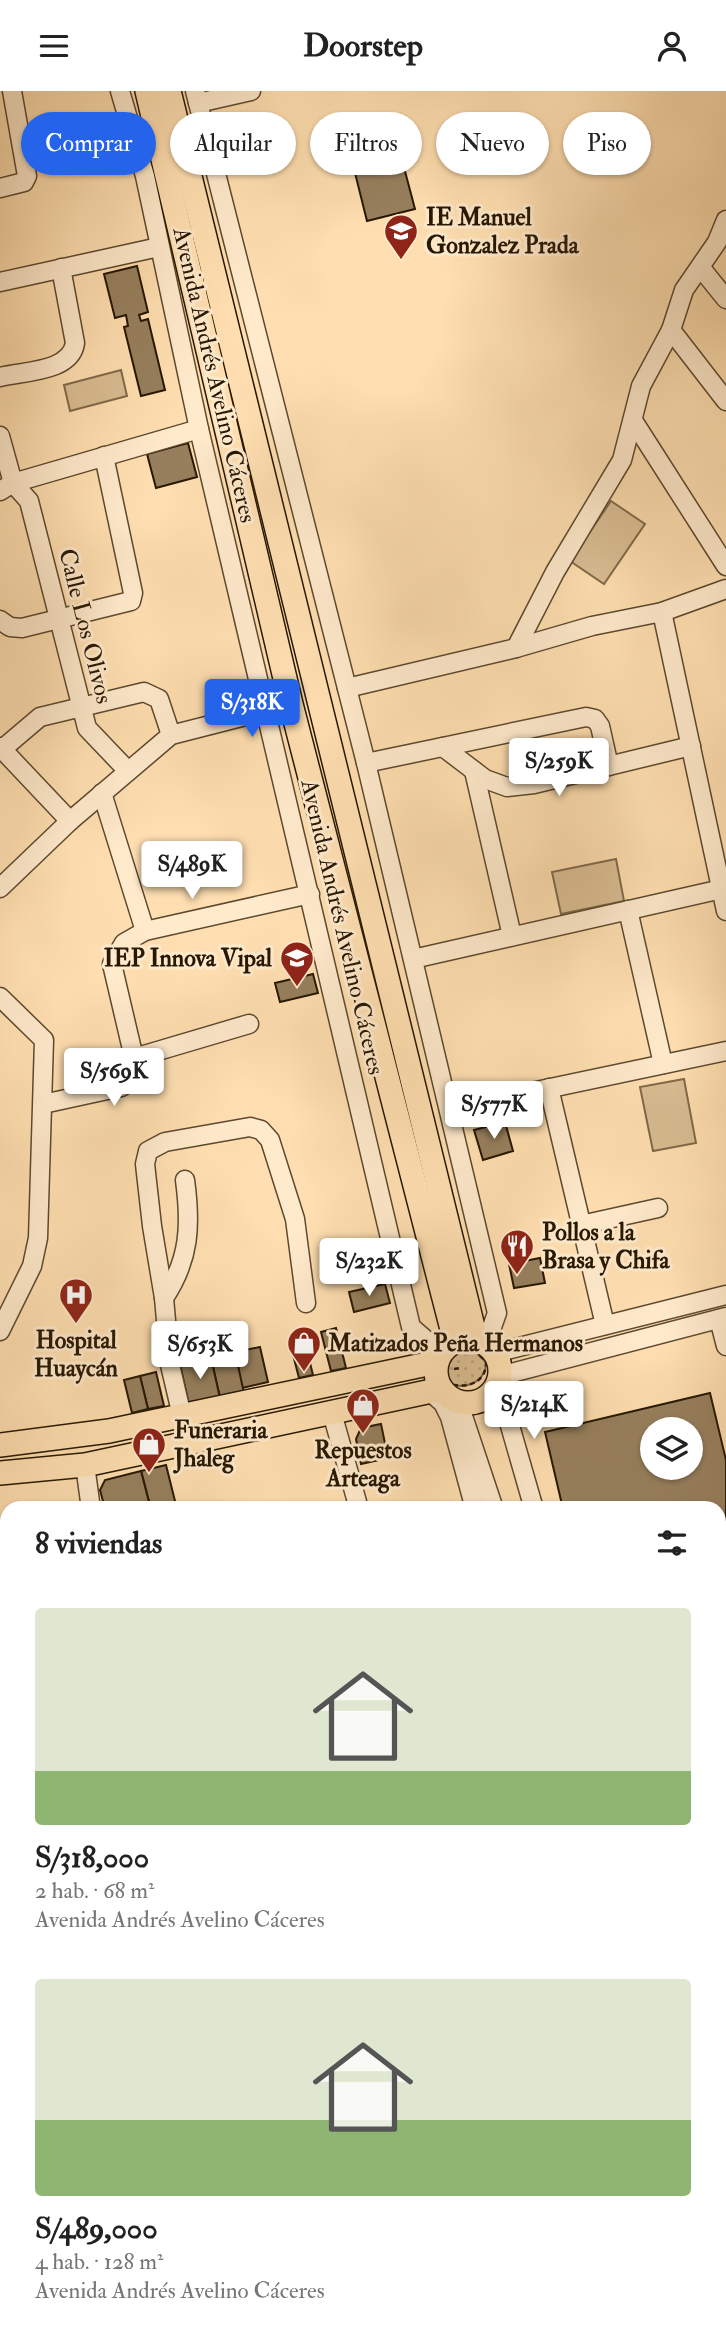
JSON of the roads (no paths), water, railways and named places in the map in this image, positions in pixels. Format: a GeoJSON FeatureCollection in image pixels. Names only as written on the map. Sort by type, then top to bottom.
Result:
{"type":"FeatureCollection","features":[{"type":"Feature","properties":{"kind":"main road","name":"Avenida Andrés Avelino Cáceres"},"geometry":{"type":"LineString","coordinates":[[147,91],[291,704],[465,1349]]}},
{"type":"Feature","properties":{"kind":"main road","name":"Avenida Andrés Avelino Cáceres"},"geometry":{"type":"LineString","coordinates":[[169,91],[465,1349]]}},
{"type":"Feature","properties":{"kind":"main road"},"geometry":{"type":"LineString","coordinates":[[446,1392],[437,1381],[465,1349]]}},
{"type":"Feature","properties":{"kind":"main road"},"geometry":{"type":"LineString","coordinates":[[0,1445],[109,1431],[182,1416],[465,1349],[500,1367],[499,1380],[487,1397],[478,1401],[446,1392],[85,1465],[0,1473]]}},
{"type":"Feature","properties":{"kind":"main road"},"geometry":{"type":"LineString","coordinates":[[109,1431],[115,1457]]}},
{"type":"Feature","properties":{"kind":"street","name":"Avenida Andrés Avelino Cáceres"},"geometry":{"type":"LineString","coordinates":[[120,91],[145,176],[199,429],[411,1327],[465,1349],[497,1313],[451,1109],[366,763],[197,97]]}},
{"type":"Feature","properties":{"kind":"street"},"geometry":{"type":"LineString","coordinates":[[197,97],[251,91]]}},
{"type":"Feature","properties":{"kind":"street"},"geometry":{"type":"LineString","coordinates":[[0,188],[24,182],[27,176],[12,94]]}},
{"type":"Feature","properties":{"kind":"street"},"geometry":{"type":"LineString","coordinates":[[516,648],[555,572],[622,460],[634,422],[636,399],[671,330],[684,290],[701,268],[726,220]]}},
{"type":"Feature","properties":{"kind":"street"},"geometry":{"type":"LineString","coordinates":[[0,282],[159,247]]}},
{"type":"Feature","properties":{"kind":"street"},"geometry":{"type":"LineString","coordinates":[[0,377],[65,362],[73,354],[75,343],[61,268]]}},
{"type":"Feature","properties":{"kind":"street"},"geometry":{"type":"LineString","coordinates":[[701,268],[726,299]]}},
{"type":"Feature","properties":{"kind":"street"},"geometry":{"type":"LineString","coordinates":[[671,330],[726,401]]}},
{"type":"Feature","properties":{"kind":"street"},"geometry":{"type":"LineString","coordinates":[[634,422],[726,566]]}},
{"type":"Feature","properties":{"kind":"street"},"geometry":{"type":"LineString","coordinates":[[6,487],[199,429]]}},
{"type":"Feature","properties":{"kind":"street","name":"Calle Los Olivos"},"geometry":{"type":"LineString","coordinates":[[0,436],[6,487],[29,501],[87,728],[128,771]]}},
{"type":"Feature","properties":{"kind":"street"},"geometry":{"type":"LineString","coordinates":[[0,620],[10,627],[22,628],[60,621],[131,601],[133,593],[104,456]]}},
{"type":"Feature","properties":{"kind":"street"},"geometry":{"type":"LineString","coordinates":[[347,688],[516,648],[592,626],[662,612],[726,589]]}},
{"type":"Feature","properties":{"kind":"street"},"geometry":{"type":"LineString","coordinates":[[662,612],[724,888],[726,911]]}},
{"type":"Feature","properties":{"kind":"street"},"geometry":{"type":"LineString","coordinates":[[71,821],[1,749],[40,716],[81,709],[144,692],[159,699],[172,735]]}},
{"type":"Feature","properties":{"kind":"street"},"geometry":{"type":"LineString","coordinates":[[0,888],[102,793],[172,735],[265,712]]}},
{"type":"Feature","properties":{"kind":"street"},"geometry":{"type":"LineString","coordinates":[[366,763],[586,717],[595,719],[600,726],[609,766]]}},
{"type":"Feature","properties":{"kind":"street"},"geometry":{"type":"LineString","coordinates":[[443,747],[485,779],[508,787],[534,784],[691,746]]}},
{"type":"Feature","properties":{"kind":"street"},"geometry":{"type":"LineString","coordinates":[[474,771],[512,936]]}},
{"type":"Feature","properties":{"kind":"street"},"geometry":{"type":"LineString","coordinates":[[102,793],[145,931]]}},
{"type":"Feature","properties":{"kind":"street"},"geometry":{"type":"LineString","coordinates":[[413,958],[724,888]]}},
{"type":"Feature","properties":{"kind":"street"},"geometry":{"type":"LineString","coordinates":[[43,1104],[121,1087],[129,1082],[134,1058],[112,964],[124,943],[145,931],[310,894]]}},
{"type":"Feature","properties":{"kind":"street"},"geometry":{"type":"LineString","coordinates":[[628,910],[663,1065]]}},
{"type":"Feature","properties":{"kind":"street"},"geometry":{"type":"LineString","coordinates":[[0,997],[44,1040],[38,1238],[32,1266],[0,1331]]}},
{"type":"Feature","properties":{"kind":"street"},"geometry":{"type":"LineString","coordinates":[[134,1058],[249,1024]]}},
{"type":"Feature","properties":{"kind":"street"},"geometry":{"type":"LineString","coordinates":[[451,1109],[726,1051]]}},
{"type":"Feature","properties":{"kind":"street"},"geometry":{"type":"LineString","coordinates":[[549,1088],[605,1325]]}},
{"type":"Feature","properties":{"kind":"street"},"geometry":{"type":"LineString","coordinates":[[182,1416],[170,1365],[164,1298],[147,1189],[145,1164],[148,1151],[165,1142],[250,1127],[261,1130],[270,1140],[295,1219],[306,1303]]}},
{"type":"Feature","properties":{"kind":"street"},"geometry":{"type":"LineString","coordinates":[[164,1298],[181,1264],[191,1221],[185,1180]]}},
{"type":"Feature","properties":{"kind":"street"},"geometry":{"type":"LineString","coordinates":[[581,1226],[658,1208]]}},
{"type":"Feature","properties":{"kind":"street"},"geometry":{"type":"LineString","coordinates":[[465,1349],[605,1325],[726,1295]]}},
{"type":"Feature","properties":{"kind":"street"},"geometry":{"type":"LineString","coordinates":[[532,1501],[499,1380],[722,1318],[726,1346]]}},
{"type":"Feature","properties":{"kind":"street"},"geometry":{"type":"LineString","coordinates":[[446,1392],[443,1403],[450,1417],[473,1501]]}},
{"type":"Feature","properties":{"kind":"street"},"geometry":{"type":"LineString","coordinates":[[446,1392],[491,1501]]}},
{"type":"Feature","properties":{"kind":"street"},"geometry":{"type":"LineString","coordinates":[[332,1413],[353,1501]]}},
{"type":"Feature","properties":{"kind":"street"},"geometry":{"type":"LineString","coordinates":[[85,1465],[91,1501]]}},
{"type":"Feature","properties":{"kind":"place","name":"IE Manuel Gonzalez Prada"},"geometry":{"type":"Point","coordinates":[401,261]}},
{"type":"Feature","properties":{"kind":"place","name":"IEP Innova Vipal"},"geometry":{"type":"Point","coordinates":[297,988]}},
{"type":"Feature","properties":{"kind":"place","name":"Pollos a la Brasa y Chifa"},"geometry":{"type":"Point","coordinates":[517,1276]}},
{"type":"Feature","properties":{"kind":"place","name":"Hospital Huaycán"},"geometry":{"type":"Point","coordinates":[76,1325]}},
{"type":"Feature","properties":{"kind":"place","name":"Matizados Peña Hermanos"},"geometry":{"type":"Point","coordinates":[304,1373]}},
{"type":"Feature","properties":{"kind":"place","name":"Repuestos Arteaga"},"geometry":{"type":"Point","coordinates":[363,1435]}},
{"type":"Feature","properties":{"kind":"place","name":"Funeraria Jhaleg"},"geometry":{"type":"Point","coordinates":[149,1474]}}]}
